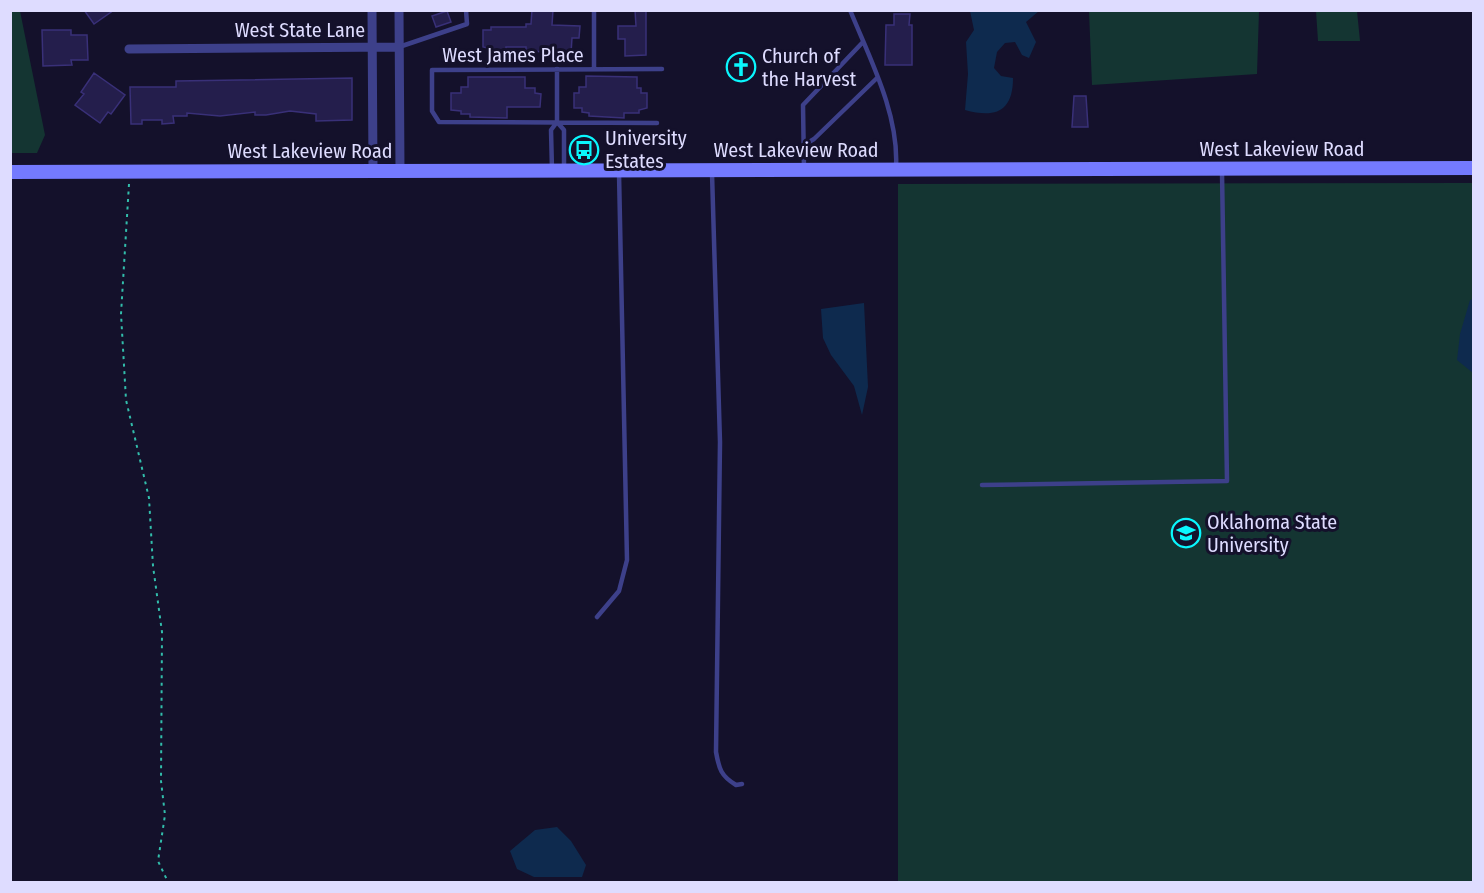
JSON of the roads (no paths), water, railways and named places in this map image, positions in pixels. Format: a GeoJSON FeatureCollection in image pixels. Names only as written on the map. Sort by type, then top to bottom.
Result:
{"type":"FeatureCollection","features":[{"type":"Feature","properties":{"kind":"main road","name":"West Lakeview Road"},"geometry":{"type":"LineString","coordinates":[[10,172],[1473,168]]}},
{"type":"Feature","properties":{"kind":"street"},"geometry":{"type":"LineString","coordinates":[[372,10],[373,170]]}},
{"type":"Feature","properties":{"kind":"street"},"geometry":{"type":"LineString","coordinates":[[399,10],[400,171]]}},
{"type":"Feature","properties":{"kind":"street","name":"West State Lane"},"geometry":{"type":"LineString","coordinates":[[129,49],[399,47]]}},
{"type":"Feature","properties":{"kind":"lane","name":"West State Lane"},"geometry":{"type":"LineString","coordinates":[[399,47],[467,24],[466,10]]}},
{"type":"Feature","properties":{"kind":"lane","name":"West James Place"},"geometry":{"type":"LineString","coordinates":[[594,10],[594,69]]}},
{"type":"Feature","properties":{"kind":"lane"},"geometry":{"type":"LineString","coordinates":[[850,10],[893,125],[897,150],[896,170]]}},
{"type":"Feature","properties":{"kind":"lane"},"geometry":{"type":"LineString","coordinates":[[804,170],[803,105],[863,42]]}},
{"type":"Feature","properties":{"kind":"lane"},"geometry":{"type":"LineString","coordinates":[[557,69],[557,122],[551,130],[558,170]]}},
{"type":"Feature","properties":{"kind":"lane","name":"West James Place"},"geometry":{"type":"LineString","coordinates":[[557,122],[439,122],[432,111],[432,70],[662,69]]}},
{"type":"Feature","properties":{"kind":"lane"},"geometry":{"type":"LineString","coordinates":[[804,145],[814,139],[877,78]]}},
{"type":"Feature","properties":{"kind":"lane"},"geometry":{"type":"LineString","coordinates":[[557,122],[657,123]]}},
{"type":"Feature","properties":{"kind":"lane"},"geometry":{"type":"LineString","coordinates":[[557,122],[564,130],[558,170]]}},
{"type":"Feature","properties":{"kind":"lane"},"geometry":{"type":"LineString","coordinates":[[982,485],[1227,481],[1221,169]]}},
{"type":"Feature","properties":{"kind":"lane"},"geometry":{"type":"LineString","coordinates":[[597,617],[619,591],[627,560],[619,170]]}},
{"type":"Feature","properties":{"kind":"lane"},"geometry":{"type":"LineString","coordinates":[[712,170],[720,442],[716,752],[719,770],[725,778],[736,785],[742,784]]}},
{"type":"Feature","properties":{"kind":"water"},"geometry":{"type":"Polygon","coordinates":[[[970,11],[1039,11],[1026,22],[1036,42],[1029,58],[1022,55],[1015,42],[1005,43],[997,52],[994,68],[1001,76],[1013,78],[1010,99],[1005,106],[993,113],[965,110],[968,74],[966,42],[974,30],[970,11]]]}},
{"type":"Feature","properties":{"kind":"water"},"geometry":{"type":"Polygon","coordinates":[[[1473,299],[1473,373],[1457,360],[1460,334],[1470,300],[1473,299]]]}},
{"type":"Feature","properties":{"kind":"water"},"geometry":{"type":"Polygon","coordinates":[[[864,303],[868,387],[862,415],[854,386],[831,355],[823,338],[821,309],[864,303]]]}},
{"type":"Feature","properties":{"kind":"water"},"geometry":{"type":"Polygon","coordinates":[[[557,827],[571,841],[586,865],[582,877],[534,877],[517,869],[510,851],[535,830],[557,827]]]}},
{"type":"Feature","properties":{"kind":"place","name":"Church of the Harvest"},"geometry":{"type":"Point","coordinates":[741,67]}},
{"type":"Feature","properties":{"kind":"place","name":"University Estates"},"geometry":{"type":"Point","coordinates":[584,150]}},
{"type":"Feature","properties":{"kind":"place","name":"Oklahoma State University"},"geometry":{"type":"Point","coordinates":[1186,533]}}]}
